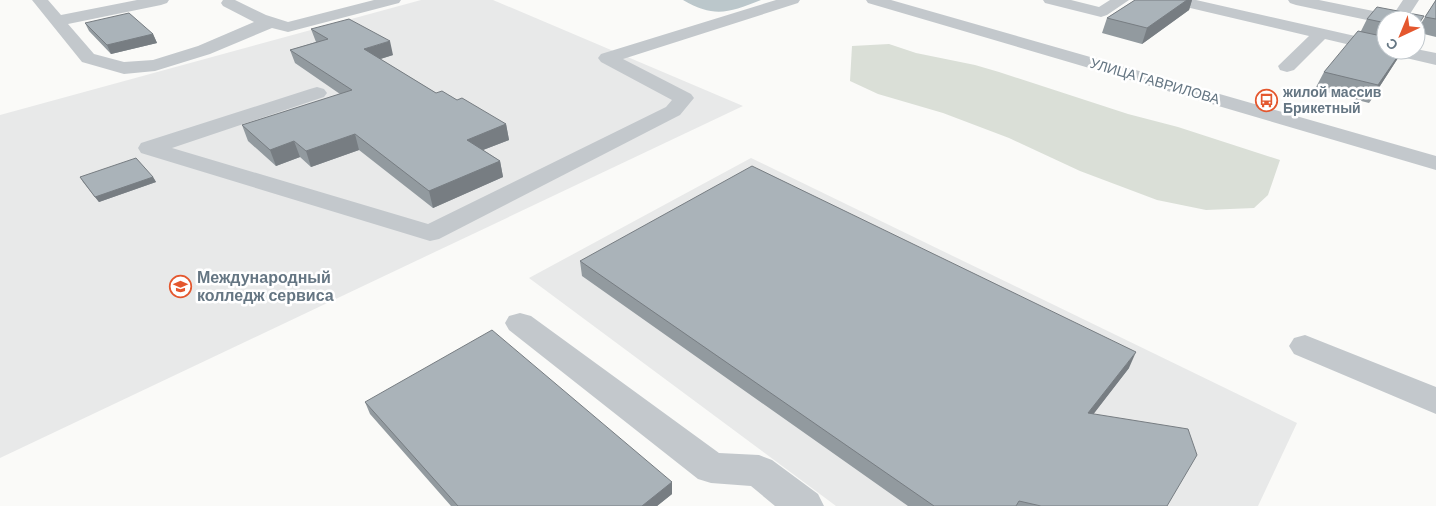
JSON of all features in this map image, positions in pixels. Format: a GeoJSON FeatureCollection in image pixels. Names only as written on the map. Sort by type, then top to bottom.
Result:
{"type":"FeatureCollection","features":[{"type":"Feature","properties":{"kind":"street"},"geometry":{"type":"LineString","coordinates":[[40,0],[88,58],[124,68],[155,65],[204,50],[236,35],[271,22]]}},
{"type":"Feature","properties":{"kind":"street"},"geometry":{"type":"LineString","coordinates":[[58,22],[161,0]]}},
{"type":"Feature","properties":{"kind":"street"},"geometry":{"type":"LineString","coordinates":[[229,3],[260,19],[288,27],[393,0]]}},
{"type":"Feature","properties":{"kind":"street"},"geometry":{"type":"LineString","coordinates":[[317,93],[149,148],[430,233],[672,111],[684,98],[607,58],[792,0]]}},
{"type":"Feature","properties":{"kind":"street","name":"УЛИЦА ГАВРИЛОВА"},"geometry":{"type":"LineString","coordinates":[[874,0],[1436,163]]}},
{"type":"Feature","properties":{"kind":"street"},"geometry":{"type":"LineString","coordinates":[[1051,0],[1101,12],[1121,0]]}},
{"type":"Feature","properties":{"kind":"street"},"geometry":{"type":"LineString","coordinates":[[1175,0],[1376,46]]}},
{"type":"Feature","properties":{"kind":"street"},"geometry":{"type":"LineString","coordinates":[[1296,0],[1376,17]]}},
{"type":"Feature","properties":{"kind":"street"},"geometry":{"type":"LineString","coordinates":[[1287,66],[1322,33]]}},
{"type":"Feature","properties":{"kind":"street"},"geometry":{"type":"LineString","coordinates":[[520,323],[711,468],[759,471],[804,506]]}},
{"type":"Feature","properties":{"kind":"street"},"geometry":{"type":"LineString","coordinates":[[1305,346],[1436,401]]}},
{"type":"Feature","properties":{"kind":"shaded area","name":"Международный колледж сервиса"},"geometry":{"type":"Polygon","coordinates":[[[421,0],[493,0],[743,106],[0,458],[0,115],[421,0]]]}},
{"type":"Feature","properties":{"kind":"shaded area"},"geometry":{"type":"Polygon","coordinates":[[[683,0],[761,0],[740,8],[714,12],[683,0]]]}},
{"type":"Feature","properties":{"kind":"shaded area"},"geometry":{"type":"Polygon","coordinates":[[[889,44],[916,53],[999,72],[1128,114],[1178,127],[1280,160],[1268,195],[1254,208],[1206,210],[1157,200],[1080,171],[1009,138],[943,113],[878,94],[850,81],[852,46],[889,44]]]}},
{"type":"Feature","properties":{"kind":"shaded area"},"geometry":{"type":"Polygon","coordinates":[[[751,158],[1297,423],[1258,506],[836,506],[529,278],[751,158]]]}},
{"type":"Feature","properties":{"kind":"building"},"geometry":{"type":"Polygon","coordinates":[[[1135,0],[1187,0],[1147,28],[1107,18],[1135,0]]]}},
{"type":"Feature","properties":{"kind":"building"},"geometry":{"type":"Polygon","coordinates":[[[1436,0],[1436,19],[1426,17],[1436,0]]]}},
{"type":"Feature","properties":{"kind":"building"},"geometry":{"type":"Polygon","coordinates":[[[1377,7],[1393,10],[1376,10],[1376,21],[1367,19],[1377,7]]]}},
{"type":"Feature","properties":{"kind":"building"},"geometry":{"type":"Polygon","coordinates":[[[129,13],[153,34],[107,45],[85,23],[129,13]]]}},
{"type":"Feature","properties":{"kind":"building"},"geometry":{"type":"Polygon","coordinates":[[[349,19],[390,41],[364,49],[436,93],[442,91],[457,100],[462,98],[506,124],[467,140],[500,161],[429,191],[355,134],[306,151],[294,141],[270,150],[242,125],[352,90],[290,50],[328,39],[311,29],[349,19]]]}},
{"type":"Feature","properties":{"kind":"building"},"geometry":{"type":"Polygon","coordinates":[[[1358,31],[1376,35],[1376,60],[1395,60],[1378,85],[1324,72],[1358,31]]]}},
{"type":"Feature","properties":{"kind":"building"},"geometry":{"type":"Polygon","coordinates":[[[136,158],[153,177],[95,197],[80,177],[136,158]]]}},
{"type":"Feature","properties":{"kind":"building"},"geometry":{"type":"Polygon","coordinates":[[[752,166],[1136,352],[1088,413],[1188,429],[1197,455],[1167,506],[1041,506],[1019,501],[1016,506],[934,506],[580,261],[752,166]]]}},
{"type":"Feature","properties":{"kind":"building"},"geometry":{"type":"Polygon","coordinates":[[[492,330],[672,482],[642,506],[458,506],[365,402],[492,330]]]}},
{"type":"Feature","properties":{"kind":"place","name":"жилой массив Брикетный"},"geometry":{"type":"Point","coordinates":[1267,100]}},
{"type":"Feature","properties":{"kind":"place","name":"Международный колледж сервиса"},"geometry":{"type":"Point","coordinates":[181,286]}}]}
